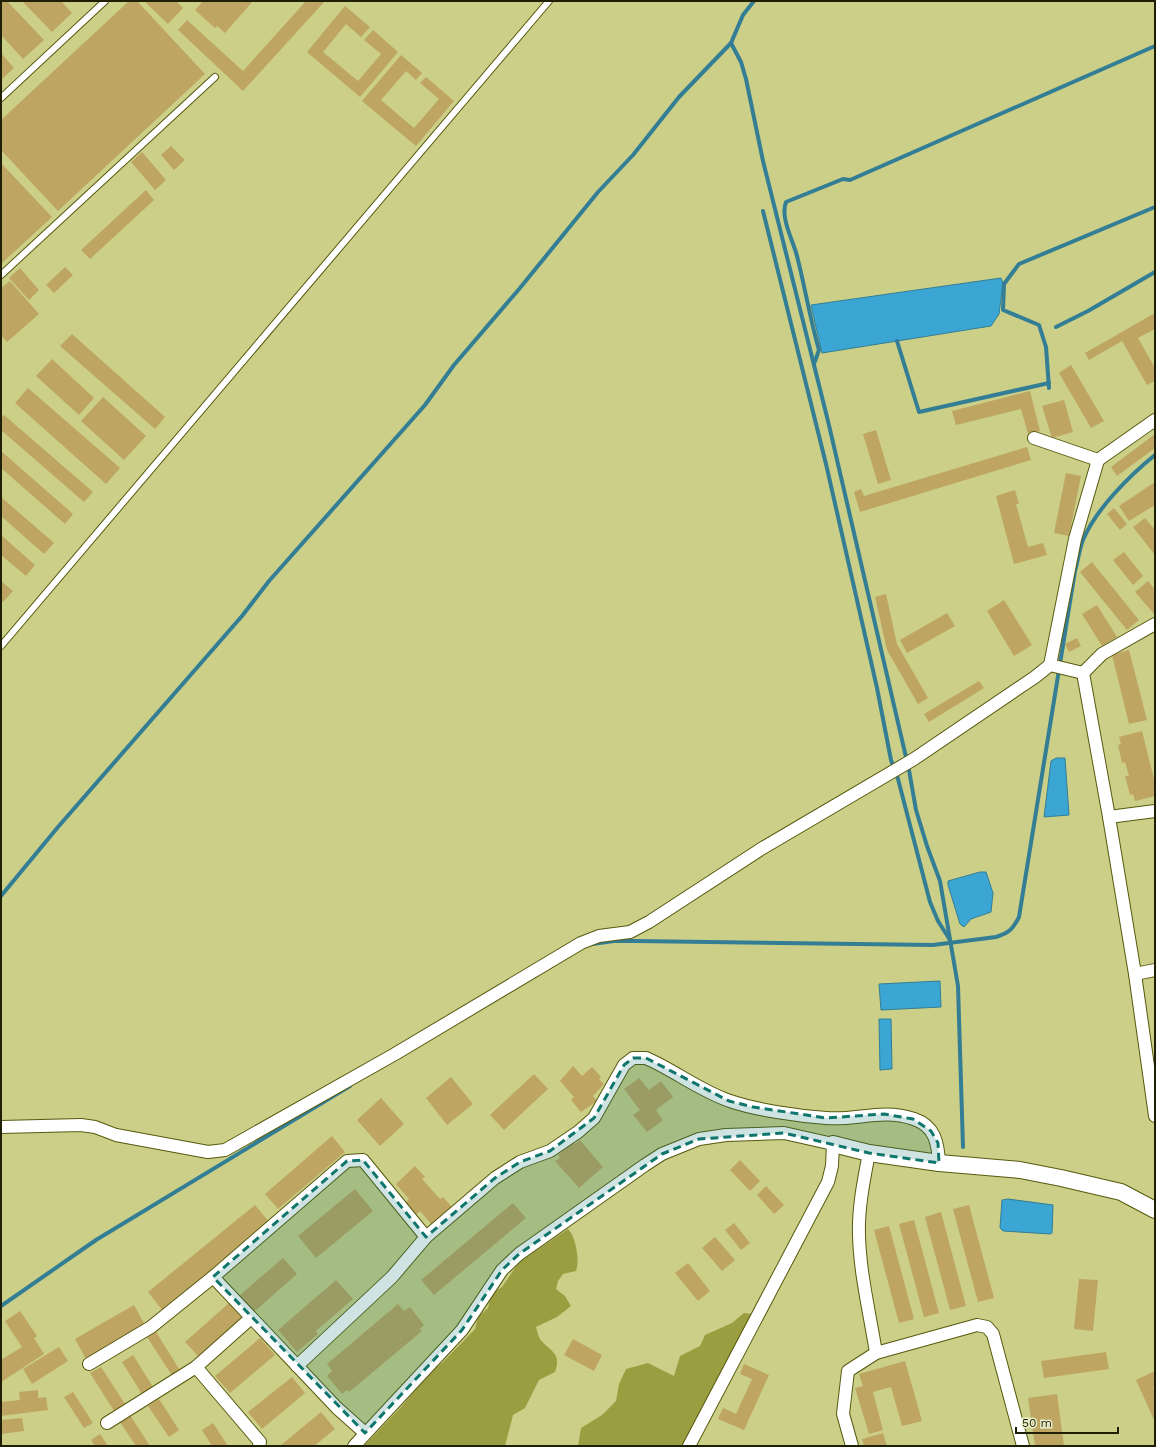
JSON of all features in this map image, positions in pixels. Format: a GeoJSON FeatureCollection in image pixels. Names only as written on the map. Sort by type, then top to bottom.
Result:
{"type":"FeatureCollection","features":[{"type":"Feature","properties":{"kind":"street"},"geometry":{"type":"LineString","coordinates":[[1057,666],[1075,539],[1098,460],[1155,420]]}},
{"type":"Feature","properties":{"kind":"street"},"geometry":{"type":"LineString","coordinates":[[1034,438],[1098,460]]}},
{"type":"Feature","properties":{"kind":"street"},"geometry":{"type":"LineString","coordinates":[[1083,673],[1102,654],[1155,624]]}},
{"type":"Feature","properties":{"kind":"street"},"geometry":{"type":"LineString","coordinates":[[1,1127],[81,1125],[95,1127],[116,1135],[208,1152],[225,1150],[396,1054],[581,943],[599,936],[630,932],[649,922],[760,849],[892,773],[1035,677],[1057,666],[1083,673]]}},
{"type":"Feature","properties":{"kind":"street"},"geometry":{"type":"LineString","coordinates":[[1083,673],[1135,974],[1155,1116]]}},
{"type":"Feature","properties":{"kind":"street"},"geometry":{"type":"LineString","coordinates":[[1109,817],[1155,810]]}},
{"type":"Feature","properties":{"kind":"street"},"geometry":{"type":"LineString","coordinates":[[1135,974],[1155,970]]}},
{"type":"Feature","properties":{"kind":"street"},"geometry":{"type":"LineString","coordinates":[[297,1366],[392,1277],[426,1237],[495,1178],[520,1162],[550,1151],[578,1132],[594,1118],[624,1065],[633,1058],[646,1058],[730,1101],[753,1107],[826,1118],[841,1119],[884,1114],[913,1119],[923,1124],[931,1131],[938,1144],[939,1163]]}},
{"type":"Feature","properties":{"kind":"street"},"geometry":{"type":"LineString","coordinates":[[354,1446],[462,1330],[475,1313],[502,1270],[519,1254],[662,1154],[699,1140],[726,1135],[784,1133],[869,1153],[939,1163],[1020,1170],[1061,1178],[1121,1192],[1155,1209]]}},
{"type":"Feature","properties":{"kind":"street"},"geometry":{"type":"LineString","coordinates":[[689,1446],[828,1182],[832,1166],[833,1144]]}},
{"type":"Feature","properties":{"kind":"street"},"geometry":{"type":"LineString","coordinates":[[869,1153],[864,1180],[859,1234],[861,1266],[876,1353]]}},
{"type":"Feature","properties":{"kind":"street"},"geometry":{"type":"LineString","coordinates":[[89,1364],[151,1327],[213,1277],[347,1161],[363,1160],[426,1237]]}},
{"type":"Feature","properties":{"kind":"street"},"geometry":{"type":"LineString","coordinates":[[213,1277],[337,1408],[365,1433]]}},
{"type":"Feature","properties":{"kind":"street"},"geometry":{"type":"LineString","coordinates":[[107,1423],[196,1368],[251,1318]]}},
{"type":"Feature","properties":{"kind":"street"},"geometry":{"type":"LineString","coordinates":[[852,1446],[843,1414],[848,1371],[876,1353],[977,1325],[986,1327],[993,1334],[1023,1446]]}},
{"type":"Feature","properties":{"kind":"street"},"geometry":{"type":"LineString","coordinates":[[196,1368],[260,1442],[259,1446]]}},
{"type":"Feature","properties":{"kind":"lane"},"geometry":{"type":"LineString","coordinates":[[1,98],[105,1]]}},
{"type":"Feature","properties":{"kind":"lane"},"geometry":{"type":"LineString","coordinates":[[1,646],[549,1]]}},
{"type":"Feature","properties":{"kind":"lane"},"geometry":{"type":"LineString","coordinates":[[1,275],[215,77]]}},
{"type":"Feature","properties":{"kind":"highlighted area"},"geometry":{"type":"Polygon","coordinates":[[[633,1058],[646,1058],[729,1101],[753,1107],[826,1118],[884,1114],[913,1119],[931,1131],[938,1143],[939,1163],[869,1153],[784,1133],[699,1139],[662,1154],[519,1254],[502,1270],[462,1330],[365,1433],[213,1277],[347,1161],[363,1160],[426,1237],[495,1178],[520,1162],[550,1151],[594,1118],[624,1065],[633,1058]]]}},
{"type":"Feature","properties":{"kind":"shaded area"},"geometry":{"type":"Polygon","coordinates":[[[568,1229],[575,1243],[578,1261],[577,1267],[576,1271],[563,1274],[558,1281],[556,1289],[565,1296],[571,1306],[557,1317],[536,1327],[540,1339],[556,1356],[557,1365],[555,1372],[539,1380],[525,1408],[513,1415],[505,1446],[364,1446],[402,1406],[429,1373],[442,1363],[475,1329],[478,1317],[488,1308],[491,1294],[502,1287],[519,1262],[568,1229]]]}},
{"type":"Feature","properties":{"kind":"shaded area"},"geometry":{"type":"Polygon","coordinates":[[[744,1313],[752,1314],[683,1446],[578,1446],[581,1428],[602,1415],[616,1401],[619,1384],[626,1369],[648,1363],[674,1376],[680,1356],[700,1346],[705,1335],[732,1323],[744,1313]]]}},
{"type":"Feature","properties":{"kind":"water"},"geometry":{"type":"Polygon","coordinates":[[[1001,278],[1003,283],[999,314],[991,326],[822,353],[811,305],[1001,278]]]}},
{"type":"Feature","properties":{"kind":"water"},"geometry":{"type":"Polygon","coordinates":[[[1056,758],[1065,758],[1069,815],[1044,817],[1051,761],[1056,758]]]}},
{"type":"Feature","properties":{"kind":"water"},"geometry":{"type":"Polygon","coordinates":[[[980,872],[986,872],[993,893],[991,912],[971,919],[964,927],[960,924],[948,881],[980,872]]]}},
{"type":"Feature","properties":{"kind":"water"},"geometry":{"type":"Polygon","coordinates":[[[940,981],[941,1007],[881,1010],[879,984],[940,981]]]}},
{"type":"Feature","properties":{"kind":"water"},"geometry":{"type":"Polygon","coordinates":[[[879,1019],[891,1019],[892,1069],[880,1070],[879,1019]]]}},
{"type":"Feature","properties":{"kind":"water"},"geometry":{"type":"Polygon","coordinates":[[[1008,1199],[1053,1205],[1052,1233],[1003,1231],[1000,1228],[1002,1200],[1008,1199]]]}},
{"type":"Feature","properties":{"kind":"building"},"geometry":{"type":"Polygon","coordinates":[[[1,1],[7,1],[44,40],[23,59],[1,35],[1,1]]]}},
{"type":"Feature","properties":{"kind":"building"},"geometry":{"type":"Polygon","coordinates":[[[22,1],[61,1],[72,13],[52,32],[22,1]]]}},
{"type":"Feature","properties":{"kind":"building"},"geometry":{"type":"Polygon","coordinates":[[[129,1],[137,1],[205,74],[58,211],[1,150],[1,120],[129,1]]]}},
{"type":"Feature","properties":{"kind":"building"},"geometry":{"type":"Polygon","coordinates":[[[144,1],[176,1],[183,8],[168,24],[144,1]]]}},
{"type":"Feature","properties":{"kind":"building"},"geometry":{"type":"Polygon","coordinates":[[[203,1],[253,1],[225,33],[217,26],[215,28],[195,10],[203,1]]]}},
{"type":"Feature","properties":{"kind":"building"},"geometry":{"type":"Polygon","coordinates":[[[306,1],[325,1],[243,91],[178,30],[187,20],[243,71],[306,1]]]}},
{"type":"Feature","properties":{"kind":"building"},"geometry":{"type":"Polygon","coordinates":[[[345,6],[370,27],[361,37],[346,24],[323,52],[358,81],[381,54],[364,40],[373,30],[398,52],[360,97],[307,52],[345,6]]]}},
{"type":"Feature","properties":{"kind":"building"},"geometry":{"type":"Polygon","coordinates":[[[1,53],[14,68],[1,80],[1,53]]]}},
{"type":"Feature","properties":{"kind":"building"},"geometry":{"type":"Polygon","coordinates":[[[401,55],[422,73],[416,80],[406,71],[381,100],[414,128],[439,99],[420,83],[426,77],[454,101],[416,146],[362,101],[401,55]]]}},
{"type":"Feature","properties":{"kind":"building"},"geometry":{"type":"Polygon","coordinates":[[[171,146],[185,160],[174,170],[161,155],[171,146]]]}},
{"type":"Feature","properties":{"kind":"building"},"geometry":{"type":"Polygon","coordinates":[[[142,152],[166,180],[155,190],[131,162],[142,152]]]}},
{"type":"Feature","properties":{"kind":"building"},"geometry":{"type":"Polygon","coordinates":[[[1,163],[52,217],[1,264],[1,163]]]}},
{"type":"Feature","properties":{"kind":"building"},"geometry":{"type":"Polygon","coordinates":[[[146,190],[154,200],[90,259],[81,250],[146,190]]]}},
{"type":"Feature","properties":{"kind":"building"},"geometry":{"type":"Polygon","coordinates":[[[65,267],[73,275],[54,293],[46,285],[65,267]]]}},
{"type":"Feature","properties":{"kind":"building"},"geometry":{"type":"Polygon","coordinates":[[[20,268],[39,290],[29,300],[9,278],[20,268]]]}},
{"type":"Feature","properties":{"kind":"building"},"geometry":{"type":"Polygon","coordinates":[[[10,281],[39,314],[7,342],[1,335],[1,288],[10,281]]]}},
{"type":"Feature","properties":{"kind":"building"},"geometry":{"type":"Polygon","coordinates":[[[1155,313],[1155,329],[1138,338],[1155,368],[1155,381],[1147,385],[1122,341],[1089,360],[1085,353],[1155,313]]]}},
{"type":"Feature","properties":{"kind":"building"},"geometry":{"type":"Polygon","coordinates":[[[72,334],[165,417],[155,429],[60,346],[72,334]]]}},
{"type":"Feature","properties":{"kind":"building"},"geometry":{"type":"Polygon","coordinates":[[[52,359],[94,398],[79,415],[36,376],[52,359]]]}},
{"type":"Feature","properties":{"kind":"building"},"geometry":{"type":"Polygon","coordinates":[[[1071,365],[1104,421],[1091,428],[1059,373],[1071,365]]]}},
{"type":"Feature","properties":{"kind":"building"},"geometry":{"type":"Polygon","coordinates":[[[28,388],[120,468],[106,484],[15,403],[28,388]]]}},
{"type":"Feature","properties":{"kind":"building"},"geometry":{"type":"Polygon","coordinates":[[[1030,391],[1040,431],[1028,434],[1021,409],[956,425],[952,411],[1030,391]]]}},
{"type":"Feature","properties":{"kind":"building"},"geometry":{"type":"Polygon","coordinates":[[[103,397],[146,436],[124,460],[81,421],[103,397]]]}},
{"type":"Feature","properties":{"kind":"building"},"geometry":{"type":"Polygon","coordinates":[[[1064,400],[1073,432],[1052,438],[1042,406],[1064,400]]]}},
{"type":"Feature","properties":{"kind":"building"},"geometry":{"type":"Polygon","coordinates":[[[4,415],[93,492],[84,502],[1,430],[1,418],[4,415]]]}},
{"type":"Feature","properties":{"kind":"building"},"geometry":{"type":"Polygon","coordinates":[[[876,430],[891,480],[878,484],[863,434],[876,430]]]}},
{"type":"Feature","properties":{"kind":"building"},"geometry":{"type":"Polygon","coordinates":[[[1155,434],[1155,448],[1117,476],[1111,467],[1155,434]]]}},
{"type":"Feature","properties":{"kind":"building"},"geometry":{"type":"Polygon","coordinates":[[[1027,447],[1031,460],[860,512],[854,492],[861,489],[864,496],[1027,447]]]}},
{"type":"Feature","properties":{"kind":"building"},"geometry":{"type":"Polygon","coordinates":[[[1,451],[73,514],[65,524],[1,468],[1,451]]]}},
{"type":"Feature","properties":{"kind":"building"},"geometry":{"type":"Polygon","coordinates":[[[1066,473],[1081,476],[1069,536],[1054,533],[1066,473]]]}},
{"type":"Feature","properties":{"kind":"building"},"geometry":{"type":"Polygon","coordinates":[[[1155,482],[1155,505],[1129,521],[1119,506],[1155,482]]]}},
{"type":"Feature","properties":{"kind":"building"},"geometry":{"type":"Polygon","coordinates":[[[1015,490],[1019,504],[1016,504],[1028,547],[1043,543],[1047,555],[1014,564],[996,496],[1015,490]]]}},
{"type":"Feature","properties":{"kind":"building"},"geometry":{"type":"Polygon","coordinates":[[[1,497],[54,543],[44,554],[1,516],[1,497]]]}},
{"type":"Feature","properties":{"kind":"building"},"geometry":{"type":"Polygon","coordinates":[[[1114,508],[1127,524],[1120,530],[1107,514],[1114,508]]]}},
{"type":"Feature","properties":{"kind":"building"},"geometry":{"type":"Polygon","coordinates":[[[1145,518],[1155,530],[1155,555],[1133,527],[1145,518]]]}},
{"type":"Feature","properties":{"kind":"building"},"geometry":{"type":"Polygon","coordinates":[[[1,535],[35,565],[26,576],[1,555],[1,535]]]}},
{"type":"Feature","properties":{"kind":"building"},"geometry":{"type":"Polygon","coordinates":[[[1124,552],[1143,576],[1133,585],[1113,560],[1124,552]]]}},
{"type":"Feature","properties":{"kind":"building"},"geometry":{"type":"Polygon","coordinates":[[[1092,562],[1139,620],[1127,630],[1080,572],[1092,562]]]}},
{"type":"Feature","properties":{"kind":"building"},"geometry":{"type":"Polygon","coordinates":[[[1,581],[13,591],[3,602],[1,601],[1,581]]]}},
{"type":"Feature","properties":{"kind":"building"},"geometry":{"type":"Polygon","coordinates":[[[1148,581],[1155,590],[1155,615],[1135,592],[1148,581]]]}},
{"type":"Feature","properties":{"kind":"building"},"geometry":{"type":"Polygon","coordinates":[[[886,594],[897,644],[928,698],[918,704],[887,650],[875,597],[886,594]]]}},
{"type":"Feature","properties":{"kind":"building"},"geometry":{"type":"Polygon","coordinates":[[[1004,600],[1032,645],[1014,656],[987,611],[1004,600]]]}},
{"type":"Feature","properties":{"kind":"building"},"geometry":{"type":"Polygon","coordinates":[[[1097,605],[1117,637],[1102,646],[1082,614],[1097,605]]]}},
{"type":"Feature","properties":{"kind":"building"},"geometry":{"type":"Polygon","coordinates":[[[947,613],[955,626],[907,653],[900,640],[947,613]]]}},
{"type":"Feature","properties":{"kind":"building"},"geometry":{"type":"Polygon","coordinates":[[[1077,638],[1081,646],[1069,652],[1065,644],[1077,638]]]}},
{"type":"Feature","properties":{"kind":"building"},"geometry":{"type":"Polygon","coordinates":[[[1129,650],[1147,720],[1129,724],[1112,655],[1129,650]]]}},
{"type":"Feature","properties":{"kind":"building"},"geometry":{"type":"Polygon","coordinates":[[[979,681],[984,688],[929,722],[924,714],[979,681]]]}},
{"type":"Feature","properties":{"kind":"building"},"geometry":{"type":"Polygon","coordinates":[[[1142,731],[1155,783],[1155,796],[1135,801],[1133,794],[1130,795],[1125,776],[1129,776],[1125,762],[1122,763],[1118,745],[1121,744],[1119,737],[1142,731]]]}},
{"type":"Feature","properties":{"kind":"building"},"geometry":{"type":"Polygon","coordinates":[[[573,1066],[582,1076],[592,1067],[601,1077],[599,1079],[604,1084],[593,1096],[597,1101],[581,1112],[571,1100],[574,1097],[560,1081],[573,1066]]]}},
{"type":"Feature","properties":{"kind":"building"},"geometry":{"type":"Polygon","coordinates":[[[534,1074],[548,1089],[504,1130],[490,1115],[534,1074]]]}},
{"type":"Feature","properties":{"kind":"building"},"geometry":{"type":"Polygon","coordinates":[[[451,1077],[473,1104],[447,1125],[426,1098],[451,1077]]]}},
{"type":"Feature","properties":{"kind":"building"},"geometry":{"type":"Polygon","coordinates":[[[639,1078],[649,1090],[661,1081],[673,1097],[656,1110],[663,1120],[647,1132],[633,1115],[640,1110],[624,1089],[639,1078]]]}},
{"type":"Feature","properties":{"kind":"building"},"geometry":{"type":"Polygon","coordinates":[[[381,1098],[404,1124],[380,1146],[357,1120],[381,1098]]]}},
{"type":"Feature","properties":{"kind":"building"},"geometry":{"type":"Polygon","coordinates":[[[332,1136],[345,1152],[278,1209],[265,1194],[332,1136]]]}},
{"type":"Feature","properties":{"kind":"building"},"geometry":{"type":"Polygon","coordinates":[[[580,1140],[603,1167],[579,1188],[555,1161],[560,1158],[558,1155],[573,1142],[575,1144],[580,1140]]]}},
{"type":"Feature","properties":{"kind":"building"},"geometry":{"type":"Polygon","coordinates":[[[740,1160],[760,1181],[750,1191],[730,1170],[740,1160]]]}},
{"type":"Feature","properties":{"kind":"building"},"geometry":{"type":"Polygon","coordinates":[[[415,1166],[425,1177],[422,1179],[440,1199],[443,1197],[452,1207],[432,1225],[420,1211],[416,1215],[405,1203],[409,1199],[396,1184],[415,1166]]]}},
{"type":"Feature","properties":{"kind":"building"},"geometry":{"type":"Polygon","coordinates":[[[766,1186],[784,1205],[774,1214],[757,1195],[766,1186]]]}},
{"type":"Feature","properties":{"kind":"building"},"geometry":{"type":"Polygon","coordinates":[[[355,1189],[373,1211],[316,1258],[298,1236],[355,1189]]]}},
{"type":"Feature","properties":{"kind":"building"},"geometry":{"type":"Polygon","coordinates":[[[513,1203],[526,1218],[434,1295],[421,1280],[513,1203]]]}},
{"type":"Feature","properties":{"kind":"building"},"geometry":{"type":"Polygon","coordinates":[[[255,1205],[270,1223],[163,1311],[148,1292],[255,1205]]]}},
{"type":"Feature","properties":{"kind":"building"},"geometry":{"type":"Polygon","coordinates":[[[969,1205],[994,1298],[978,1302],[953,1209],[969,1205]]]}},
{"type":"Feature","properties":{"kind":"building"},"geometry":{"type":"Polygon","coordinates":[[[941,1212],[966,1306],[950,1310],[925,1217],[941,1212]]]}},
{"type":"Feature","properties":{"kind":"building"},"geometry":{"type":"Polygon","coordinates":[[[914,1220],[939,1313],[924,1317],[899,1224],[914,1220]]]}},
{"type":"Feature","properties":{"kind":"building"},"geometry":{"type":"Polygon","coordinates":[[[734,1223],[750,1243],[741,1250],[725,1230],[734,1223]]]}},
{"type":"Feature","properties":{"kind":"building"},"geometry":{"type":"Polygon","coordinates":[[[889,1226],[914,1319],[899,1323],[874,1230],[889,1226]]]}},
{"type":"Feature","properties":{"kind":"building"},"geometry":{"type":"Polygon","coordinates":[[[715,1237],[735,1260],[722,1271],[702,1248],[715,1237]]]}},
{"type":"Feature","properties":{"kind":"building"},"geometry":{"type":"Polygon","coordinates":[[[283,1258],[297,1274],[254,1312],[240,1295],[283,1258]]]}},
{"type":"Feature","properties":{"kind":"building"},"geometry":{"type":"Polygon","coordinates":[[[688,1263],[710,1291],[698,1301],[675,1273],[688,1263]]]}},
{"type":"Feature","properties":{"kind":"building"},"geometry":{"type":"Polygon","coordinates":[[[1079,1279],[1098,1280],[1093,1331],[1074,1329],[1079,1279]]]}},
{"type":"Feature","properties":{"kind":"building"},"geometry":{"type":"Polygon","coordinates":[[[336,1280],[353,1299],[316,1331],[318,1334],[297,1352],[278,1330],[336,1280]]]}},
{"type":"Feature","properties":{"kind":"building"},"geometry":{"type":"Polygon","coordinates":[[[229,1303],[244,1319],[200,1358],[185,1342],[229,1303]]]}},
{"type":"Feature","properties":{"kind":"building"},"geometry":{"type":"Polygon","coordinates":[[[398,1304],[404,1311],[410,1307],[424,1325],[420,1329],[422,1331],[349,1392],[347,1390],[342,1394],[327,1376],[332,1371],[327,1364],[398,1304]]]}},
{"type":"Feature","properties":{"kind":"building"},"geometry":{"type":"Polygon","coordinates":[[[134,1305],[145,1325],[86,1359],[75,1339],[134,1305]]]}},
{"type":"Feature","properties":{"kind":"building"},"geometry":{"type":"Polygon","coordinates":[[[20,1311],[37,1336],[34,1338],[44,1354],[1,1382],[1,1360],[22,1347],[5,1321],[20,1311]]]}},
{"type":"Feature","properties":{"kind":"building"},"geometry":{"type":"Polygon","coordinates":[[[156,1332],[181,1372],[173,1377],[147,1337],[156,1332]]]}},
{"type":"Feature","properties":{"kind":"building"},"geometry":{"type":"Polygon","coordinates":[[[260,1338],[275,1355],[230,1393],[215,1376],[260,1338]]]}},
{"type":"Feature","properties":{"kind":"building"},"geometry":{"type":"Polygon","coordinates":[[[573,1339],[602,1355],[594,1371],[564,1355],[573,1339]]]}},
{"type":"Feature","properties":{"kind":"building"},"geometry":{"type":"Polygon","coordinates":[[[59,1347],[68,1361],[32,1384],[23,1369],[59,1347]]]}},
{"type":"Feature","properties":{"kind":"building"},"geometry":{"type":"Polygon","coordinates":[[[1106,1352],[1109,1369],[1044,1378],[1041,1361],[1106,1352]]]}},
{"type":"Feature","properties":{"kind":"building"},"geometry":{"type":"Polygon","coordinates":[[[133,1355],[153,1387],[142,1394],[122,1362],[133,1355]]]}},
{"type":"Feature","properties":{"kind":"building"},"geometry":{"type":"Polygon","coordinates":[[[905,1361],[922,1421],[902,1426],[891,1387],[873,1392],[883,1430],[869,1434],[855,1388],[863,1386],[859,1374],[905,1361]]]}},
{"type":"Feature","properties":{"kind":"building"},"geometry":{"type":"Polygon","coordinates":[[[744,1364],[769,1375],[744,1430],[718,1419],[723,1408],[736,1414],[752,1379],[740,1374],[744,1364]]]}},
{"type":"Feature","properties":{"kind":"building"},"geometry":{"type":"Polygon","coordinates":[[[101,1367],[125,1404],[114,1411],[90,1373],[101,1367]]]}},
{"type":"Feature","properties":{"kind":"building"},"geometry":{"type":"Polygon","coordinates":[[[1155,1371],[1155,1387],[1153,1388],[1155,1393],[1155,1422],[1136,1380],[1155,1371]]]}},
{"type":"Feature","properties":{"kind":"building"},"geometry":{"type":"Polygon","coordinates":[[[292,1377],[305,1393],[262,1429],[248,1412],[292,1377]]]}},
{"type":"Feature","properties":{"kind":"building"},"geometry":{"type":"Polygon","coordinates":[[[38,1390],[38,1398],[46,1397],[48,1410],[1,1416],[1,1402],[20,1400],[19,1392],[38,1390]]]}},
{"type":"Feature","properties":{"kind":"building"},"geometry":{"type":"Polygon","coordinates":[[[73,1392],[93,1423],[84,1428],[64,1397],[73,1392]]]}},
{"type":"Feature","properties":{"kind":"building"},"geometry":{"type":"Polygon","coordinates":[[[1057,1394],[1064,1446],[1035,1446],[1028,1398],[1057,1394]]]}},
{"type":"Feature","properties":{"kind":"building"},"geometry":{"type":"Polygon","coordinates":[[[159,1399],[179,1430],[169,1437],[148,1406],[159,1399]]]}},
{"type":"Feature","properties":{"kind":"building"},"geometry":{"type":"Polygon","coordinates":[[[321,1412],[335,1429],[314,1446],[280,1446],[321,1412]]]}},
{"type":"Feature","properties":{"kind":"building"},"geometry":{"type":"Polygon","coordinates":[[[130,1415],[150,1446],[136,1446],[120,1422],[130,1415]]]}},
{"type":"Feature","properties":{"kind":"building"},"geometry":{"type":"Polygon","coordinates":[[[22,1418],[24,1431],[1,1434],[1,1420],[22,1418]]]}},
{"type":"Feature","properties":{"kind":"building"},"geometry":{"type":"Polygon","coordinates":[[[213,1423],[228,1446],[212,1446],[202,1430],[213,1423]]]}},
{"type":"Feature","properties":{"kind":"building"},"geometry":{"type":"Polygon","coordinates":[[[883,1433],[887,1446],[864,1446],[862,1439],[883,1433]]]}},
{"type":"Feature","properties":{"kind":"building"},"geometry":{"type":"Polygon","coordinates":[[[100,1434],[108,1446],[95,1446],[91,1440],[100,1434]]]}},
{"type":"Feature","properties":{"kind":"waterway"},"geometry":{"type":"LineString","coordinates":[[1,896],[58,827],[242,616],[269,581],[425,405],[454,365],[520,288],[598,192],[633,155],[679,97],[731,43],[743,15],[754,1]]}},
{"type":"Feature","properties":{"kind":"waterway"},"geometry":{"type":"LineString","coordinates":[[731,43],[741,62],[746,79],[763,161],[828,421],[909,770],[916,810],[940,881],[958,986],[963,1147]]}},
{"type":"Feature","properties":{"kind":"waterway"},"geometry":{"type":"LineString","coordinates":[[814,364],[819,350],[797,256],[786,222],[786,202],[843,179],[850,180],[1155,46]]}},
{"type":"Feature","properties":{"kind":"waterway"},"geometry":{"type":"LineString","coordinates":[[1049,388],[1046,347],[1039,325],[1003,310],[1004,284],[1019,264],[1155,207]]}},
{"type":"Feature","properties":{"kind":"waterway"},"geometry":{"type":"LineString","coordinates":[[763,211],[826,464],[877,688],[891,760],[898,779],[930,902],[938,921],[950,940]]}},
{"type":"Feature","properties":{"kind":"waterway"},"geometry":{"type":"LineString","coordinates":[[1056,327],[1088,311],[1155,272]]}},
{"type":"Feature","properties":{"kind":"waterway"},"geometry":{"type":"LineString","coordinates":[[897,341],[919,412],[1049,383]]}},
{"type":"Feature","properties":{"kind":"waterway"},"geometry":{"type":"LineString","coordinates":[[592,944],[614,941],[635,941],[933,945],[996,937],[1010,930],[1015,925],[1019,917],[1075,571],[1083,540],[1096,517],[1114,494],[1155,455]]}},
{"type":"Feature","properties":{"kind":"waterway"},"geometry":{"type":"LineString","coordinates":[[1,1306],[96,1240],[350,1086]]}}]}
